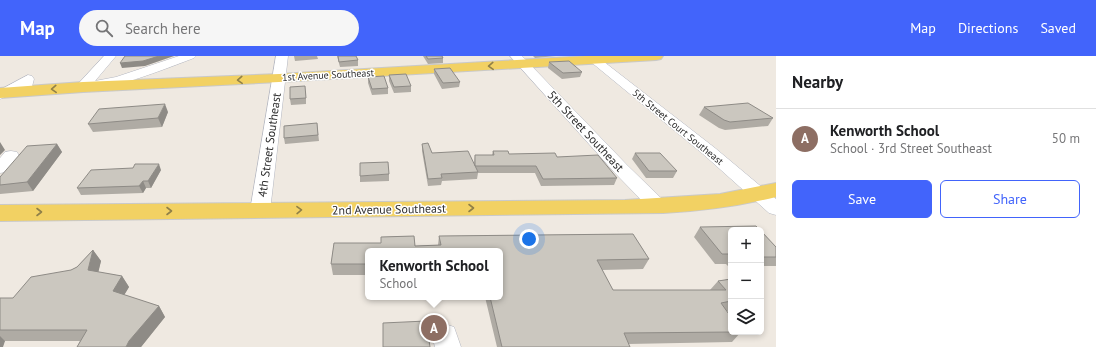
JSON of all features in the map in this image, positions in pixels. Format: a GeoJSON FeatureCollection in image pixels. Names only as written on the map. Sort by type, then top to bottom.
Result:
{"type":"FeatureCollection","features":[{"type":"Feature","properties":{"kind":"main road","name":"1st Avenue Southeast"},"geometry":{"type":"LineString","coordinates":[[1,94],[83,87],[279,78],[520,60],[595,60],[656,56]]}},
{"type":"Feature","properties":{"kind":"main road","name":"2nd Avenue Southeast"},"geometry":{"type":"LineString","coordinates":[[0,213],[658,206],[770,195]]}},
{"type":"Feature","properties":{"kind":"street"},"geometry":{"type":"LineString","coordinates":[[83,87],[110,56]]}},
{"type":"Feature","properties":{"kind":"street"},"geometry":{"type":"LineString","coordinates":[[83,87],[119,80],[190,56]]}},
{"type":"Feature","properties":{"kind":"street","name":"4th Street Southeast"},"geometry":{"type":"LineString","coordinates":[[260,211],[282,56]]}},
{"type":"Feature","properties":{"kind":"street","name":"5th Street Southeast"},"geometry":{"type":"LineString","coordinates":[[520,60],[621,169],[658,206]]}},
{"type":"Feature","properties":{"kind":"street","name":"5th Street Court Southeast"},"geometry":{"type":"LineString","coordinates":[[595,60],[770,195]]}},
{"type":"Feature","properties":{"kind":"street"},"geometry":{"type":"LineString","coordinates":[[770,195],[776,209]]}},
{"type":"Feature","properties":{"kind":"building"},"geometry":{"type":"Polygon","coordinates":[[[125,56],[159,56],[143,61],[120,63],[125,56]]]}},
{"type":"Feature","properties":{"kind":"building"},"geometry":{"type":"Polygon","coordinates":[[[338,56],[356,56],[358,60],[339,62],[338,56]]]}},
{"type":"Feature","properties":{"kind":"building"},"geometry":{"type":"Polygon","coordinates":[[[426,56],[442,56],[443,58],[428,59],[426,56]]]}},
{"type":"Feature","properties":{"kind":"building"},"geometry":{"type":"Polygon","coordinates":[[[569,61],[582,72],[563,73],[549,62],[569,61]]]}},
{"type":"Feature","properties":{"kind":"building"},"geometry":{"type":"Polygon","coordinates":[[[450,68],[460,82],[443,83],[434,69],[450,68]]]}},
{"type":"Feature","properties":{"kind":"building"},"geometry":{"type":"Polygon","coordinates":[[[406,74],[411,86],[394,87],[389,75],[406,74]]]}},
{"type":"Feature","properties":{"kind":"building"},"geometry":{"type":"Polygon","coordinates":[[[384,76],[388,88],[372,89],[368,77],[384,76]]]}},
{"type":"Feature","properties":{"kind":"building"},"geometry":{"type":"Polygon","coordinates":[[[305,86],[306,98],[290,99],[290,87],[305,86]]]}},
{"type":"Feature","properties":{"kind":"building"},"geometry":{"type":"Polygon","coordinates":[[[748,103],[773,118],[730,122],[724,120],[704,107],[748,103]]]}},
{"type":"Feature","properties":{"kind":"building"},"geometry":{"type":"Polygon","coordinates":[[[165,104],[158,118],[88,124],[99,109],[165,104]]]}},
{"type":"Feature","properties":{"kind":"building"},"geometry":{"type":"Polygon","coordinates":[[[317,123],[318,135],[284,138],[284,126],[317,123]]]}},
{"type":"Feature","properties":{"kind":"building"},"geometry":{"type":"Polygon","coordinates":[[[428,143],[432,153],[468,151],[478,172],[441,174],[442,178],[428,179],[422,144],[428,143]]]}},
{"type":"Feature","properties":{"kind":"building"},"geometry":{"type":"Polygon","coordinates":[[[57,144],[27,182],[0,185],[0,177],[27,146],[57,144]]]}},
{"type":"Feature","properties":{"kind":"building"},"geometry":{"type":"Polygon","coordinates":[[[493,151],[508,151],[509,154],[555,153],[557,157],[598,155],[617,178],[543,179],[536,166],[475,166],[475,155],[494,155],[493,151]]]}},
{"type":"Feature","properties":{"kind":"building"},"geometry":{"type":"Polygon","coordinates":[[[635,153],[660,153],[677,171],[649,171],[635,153]]]}},
{"type":"Feature","properties":{"kind":"building"},"geometry":{"type":"Polygon","coordinates":[[[388,162],[389,174],[360,176],[360,163],[388,162]]]}},
{"type":"Feature","properties":{"kind":"building"},"geometry":{"type":"Polygon","coordinates":[[[135,164],[159,164],[148,181],[143,181],[139,186],[77,188],[91,170],[133,168],[135,164]]]}},
{"type":"Feature","properties":{"kind":"building"},"geometry":{"type":"Polygon","coordinates":[[[756,226],[757,227],[728,227],[728,254],[722,254],[700,227],[756,226]]]}},
{"type":"Feature","properties":{"kind":"building"},"geometry":{"type":"Polygon","coordinates":[[[633,234],[649,259],[597,260],[613,290],[726,290],[718,281],[728,279],[728,302],[721,303],[728,313],[728,332],[624,333],[630,347],[502,347],[491,300],[503,300],[503,248],[365,248],[365,264],[331,264],[334,243],[381,243],[381,237],[414,236],[415,246],[441,245],[439,236],[633,234]]]}},
{"type":"Feature","properties":{"kind":"building"},"geometry":{"type":"Polygon","coordinates":[[[764,234],[776,247],[776,257],[764,257],[764,234]]]}},
{"type":"Feature","properties":{"kind":"building"},"geometry":{"type":"Polygon","coordinates":[[[93,250],[88,270],[122,276],[113,291],[159,306],[129,341],[126,347],[77,347],[87,330],[0,330],[0,298],[13,298],[31,277],[71,270],[77,267],[93,250]]]}},
{"type":"Feature","properties":{"kind":"building"},"geometry":{"type":"Polygon","coordinates":[[[426,321],[430,347],[383,347],[383,323],[426,321]]]}},
{"type":"Feature","properties":{"kind":"place","name":"Kenworth School"},"geometry":{"type":"Point","coordinates":[434,328]}}]}
